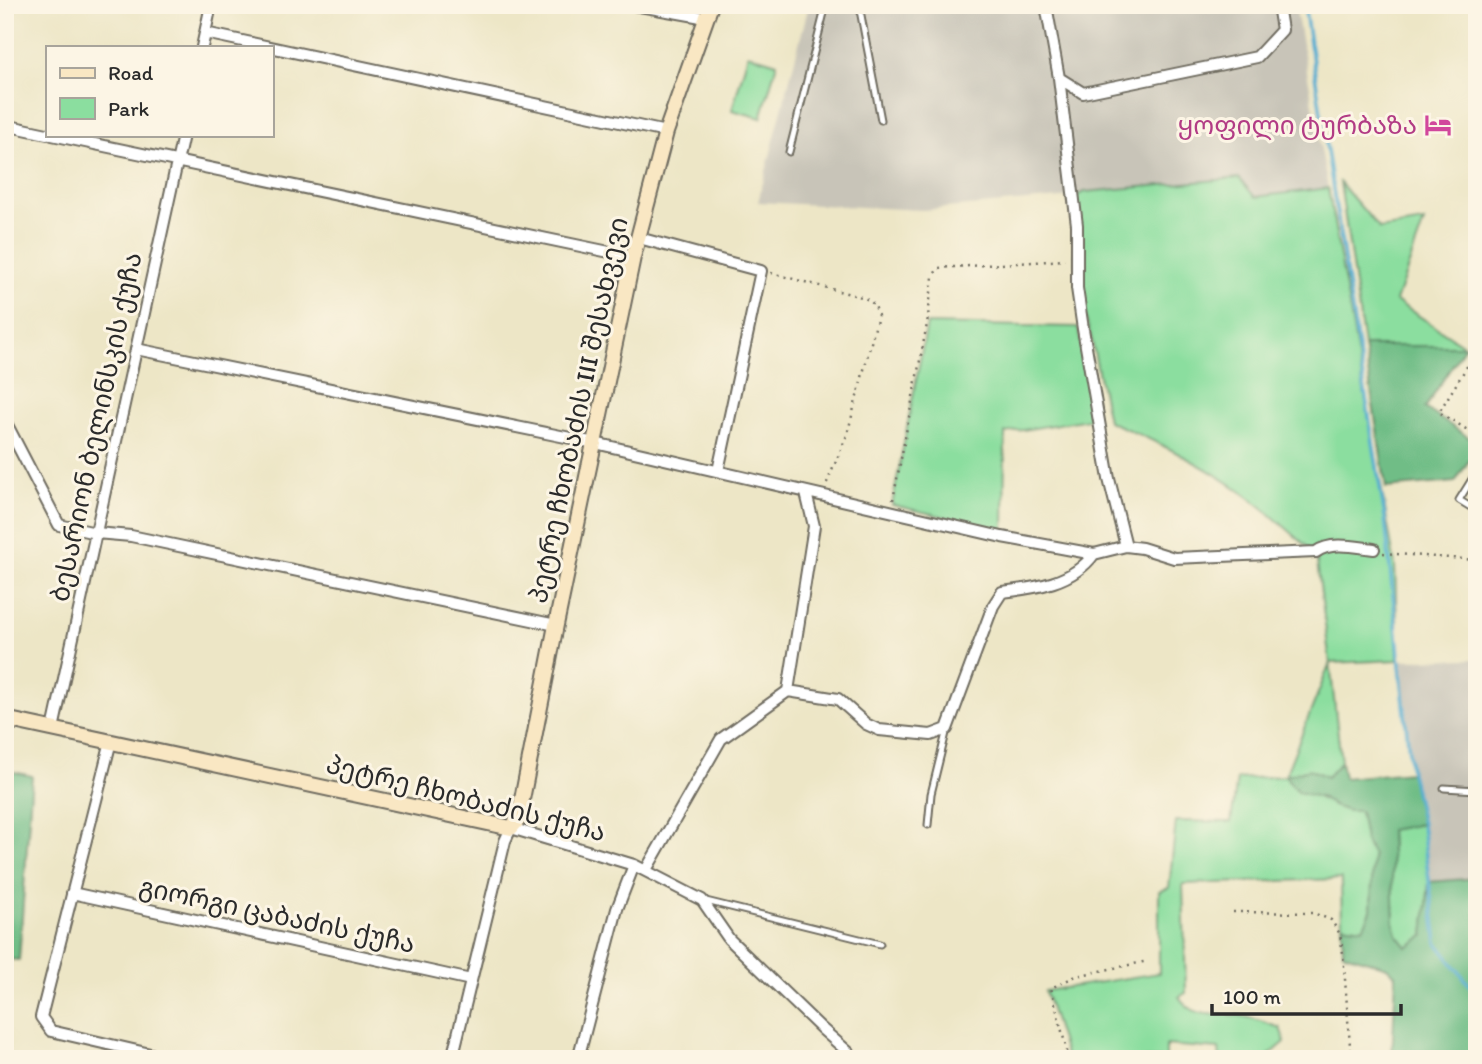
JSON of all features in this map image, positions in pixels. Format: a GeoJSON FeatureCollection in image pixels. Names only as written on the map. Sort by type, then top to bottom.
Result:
{"type":"FeatureCollection","features":[{"type":"Feature","properties":{"kind":"street"},"geometry":{"type":"LineString","coordinates":[[634,5],[709,12]]}},
{"type":"Feature","properties":{"kind":"street"},"geometry":{"type":"LineString","coordinates":[[1046,5],[1059,78],[1077,225],[1077,288],[1109,479],[1126,546]]}},
{"type":"Feature","properties":{"kind":"street"},"geometry":{"type":"LineString","coordinates":[[1059,78],[1083,93],[1257,57],[1282,30],[1278,5]]}},
{"type":"Feature","properties":{"kind":"street"},"geometry":{"type":"LineString","coordinates":[[202,46],[210,6]]}},
{"type":"Feature","properties":{"kind":"street","name":"პეტრე ჩხობაძის III შესახვევი"},"geometry":{"type":"LineString","coordinates":[[511,828],[518,820],[556,625],[634,257],[666,132],[709,12]]}},
{"type":"Feature","properties":{"kind":"street"},"geometry":{"type":"LineString","coordinates":[[205,33],[266,46]]}},
{"type":"Feature","properties":{"kind":"street"},"geometry":{"type":"LineString","coordinates":[[273,48],[666,132]]}},
{"type":"Feature","properties":{"kind":"street"},"geometry":{"type":"LineString","coordinates":[[5,125],[46,133]]}},
{"type":"Feature","properties":{"kind":"street"},"geometry":{"type":"LineString","coordinates":[[60,136],[634,257]]}},
{"type":"Feature","properties":{"kind":"street","name":"ბესარიონ ბელინსკის ქუჩა"},"geometry":{"type":"LineString","coordinates":[[53,729],[183,136]]}},
{"type":"Feature","properties":{"kind":"street"},"geometry":{"type":"LineString","coordinates":[[639,238],[761,271],[718,471]]}},
{"type":"Feature","properties":{"kind":"street"},"geometry":{"type":"LineString","coordinates":[[136,349],[595,443],[1002,537],[1094,554],[1126,546],[1174,558],[1276,555],[1316,552],[1322,548],[1335,547],[1379,551]]}},
{"type":"Feature","properties":{"kind":"street"},"geometry":{"type":"LineString","coordinates":[[5,421],[59,524],[96,533],[131,536],[556,625]]}},
{"type":"Feature","properties":{"kind":"street"},"geometry":{"type":"LineString","coordinates":[[788,691],[814,526],[806,493]]}},
{"type":"Feature","properties":{"kind":"street"},"geometry":{"type":"LineString","coordinates":[[646,870],[721,738],[788,691],[838,699],[866,724],[879,730],[931,735],[947,729],[993,606],[1002,592],[1038,587],[1072,575],[1086,565],[1094,554]]}},
{"type":"Feature","properties":{"kind":"street","name":"პეტრე ჩხობაძის ქუჩა"},"geometry":{"type":"LineString","coordinates":[[5,719],[511,828],[634,865],[702,900]]}},
{"type":"Feature","properties":{"kind":"street"},"geometry":{"type":"LineString","coordinates":[[111,741],[41,1017],[51,1031],[172,1059]]}},
{"type":"Feature","properties":{"kind":"street"},"geometry":{"type":"LineString","coordinates":[[452,1059],[505,841],[511,828]]}},
{"type":"Feature","properties":{"kind":"street"},"geometry":{"type":"LineString","coordinates":[[578,1059],[617,909],[634,865]]}},
{"type":"Feature","properties":{"kind":"street","name":"გიორგი ცაბაძის ქუჩა"},"geometry":{"type":"LineString","coordinates":[[72,893],[471,980]]}},
{"type":"Feature","properties":{"kind":"street"},"geometry":{"type":"LineString","coordinates":[[702,900],[729,939],[856,1059]]}},
{"type":"Feature","properties":{"kind":"lane"},"geometry":{"type":"LineString","coordinates":[[789,152],[826,5]]}},
{"type":"Feature","properties":{"kind":"lane"},"geometry":{"type":"LineString","coordinates":[[859,5],[881,120]]}},
{"type":"Feature","properties":{"kind":"lane"},"geometry":{"type":"LineString","coordinates":[[1477,471],[1459,500],[1477,511]]}},
{"type":"Feature","properties":{"kind":"lane"},"geometry":{"type":"LineString","coordinates":[[928,825],[931,794],[947,729]]}},
{"type":"Feature","properties":{"kind":"lane"},"geometry":{"type":"LineString","coordinates":[[1444,788],[1477,790]]}},
{"type":"Feature","properties":{"kind":"lane"},"geometry":{"type":"LineString","coordinates":[[702,900],[880,944]]}},
{"type":"Feature","properties":{"kind":"path"},"geometry":{"type":"LineString","coordinates":[[891,510],[927,324],[933,277],[938,268],[1077,259]]}},
{"type":"Feature","properties":{"kind":"path"},"geometry":{"type":"LineString","coordinates":[[761,271],[865,298],[875,305],[878,316],[847,435],[822,495]]}},
{"type":"Feature","properties":{"kind":"path"},"geometry":{"type":"LineString","coordinates":[[1477,363],[1471,360],[1439,412],[1477,436]]}},
{"type":"Feature","properties":{"kind":"path"},"geometry":{"type":"LineString","coordinates":[[1379,551],[1477,560]]}},
{"type":"Feature","properties":{"kind":"path"},"geometry":{"type":"LineString","coordinates":[[1233,912],[1313,913],[1331,920],[1340,934],[1343,953],[1351,1059]]}},
{"type":"Feature","properties":{"kind":"path"},"geometry":{"type":"LineString","coordinates":[[1069,1059],[1051,988],[1076,976],[1148,961]]}},
{"type":"Feature","properties":{"kind":"path"},"geometry":{"type":"LineString","coordinates":[[882,1059],[905,1059]]}},
{"type":"Feature","properties":{"kind":"shaded area"},"geometry":{"type":"Polygon","coordinates":[[[809,5],[1295,5],[1328,188],[1254,197],[1073,197],[923,210],[758,202],[809,5]]]}},
{"type":"Feature","properties":{"kind":"shaded area"},"geometry":{"type":"Polygon","coordinates":[[[1477,659],[1477,878],[1429,882],[1422,824],[1411,772],[1398,660],[1477,659]]]}},
{"type":"Feature","properties":{"kind":"green space"},"geometry":{"type":"Polygon","coordinates":[[[748,54],[777,63],[761,118],[732,110],[748,54]]]}},
{"type":"Feature","properties":{"kind":"green space"},"geometry":{"type":"Polygon","coordinates":[[[1239,178],[1255,197],[1328,188],[1395,565],[1398,660],[1330,663],[1316,554],[1254,501],[1220,477],[1165,447],[1108,421],[1092,341],[1077,288],[1073,197],[1085,192],[1239,178]]]}},
{"type":"Feature","properties":{"kind":"green space"},"geometry":{"type":"Polygon","coordinates":[[[1340,183],[1380,229],[1424,222],[1396,301],[1465,346],[1364,346],[1340,183]]]}},
{"type":"Feature","properties":{"kind":"green space"},"geometry":{"type":"Polygon","coordinates":[[[927,324],[1078,327],[1094,418],[1005,433],[1004,530],[892,505],[927,324]]]}},
{"type":"Feature","properties":{"kind":"green space"},"geometry":{"type":"Polygon","coordinates":[[[1364,346],[1465,346],[1425,408],[1477,443],[1477,448],[1455,482],[1386,488],[1364,346]]]}},
{"type":"Feature","properties":{"kind":"green space"},"geometry":{"type":"Polygon","coordinates":[[[1330,663],[1341,762],[1327,777],[1309,769],[1285,776],[1330,663]]]}},
{"type":"Feature","properties":{"kind":"green space"},"geometry":{"type":"Polygon","coordinates":[[[1341,762],[1344,778],[1411,772],[1422,824],[1390,830],[1394,922],[1397,935],[1407,947],[1424,936],[1429,882],[1477,878],[1477,1059],[1392,1059],[1396,976],[1387,967],[1343,953],[1342,925],[1363,928],[1371,911],[1373,856],[1365,840],[1360,811],[1348,811],[1333,806],[1323,798],[1298,792],[1285,776],[1309,769],[1327,777],[1341,762]]]}},
{"type":"Feature","properties":{"kind":"green space"},"geometry":{"type":"Polygon","coordinates":[[[5,770],[32,776],[19,960],[5,959],[5,770]]]}},
{"type":"Feature","properties":{"kind":"green space"},"geometry":{"type":"Polygon","coordinates":[[[1285,776],[1320,799],[1360,811],[1365,840],[1373,856],[1371,911],[1364,928],[1342,925],[1341,879],[1183,884],[1186,993],[1179,997],[1185,1005],[1199,1013],[1246,1017],[1280,1028],[1285,1042],[1265,1059],[1220,1059],[1219,1049],[1166,1045],[1166,1059],[1067,1059],[1045,991],[1159,973],[1159,891],[1169,888],[1176,821],[1231,822],[1237,779],[1285,776]]]}},
{"type":"Feature","properties":{"kind":"green space"},"geometry":{"type":"Polygon","coordinates":[[[1422,824],[1429,882],[1424,936],[1407,947],[1397,935],[1394,922],[1390,829],[1422,824]]]}},
{"type":"Feature","properties":{"kind":"waterway"},"geometry":{"type":"LineString","coordinates":[[1304,5],[1385,518],[1411,772],[1422,824],[1437,943],[1477,995]]}},
{"type":"Feature","properties":{"kind":"place","name":"ყოფილი ტურბაზა"},"geometry":{"type":"Point","coordinates":[1438,125]}}]}
